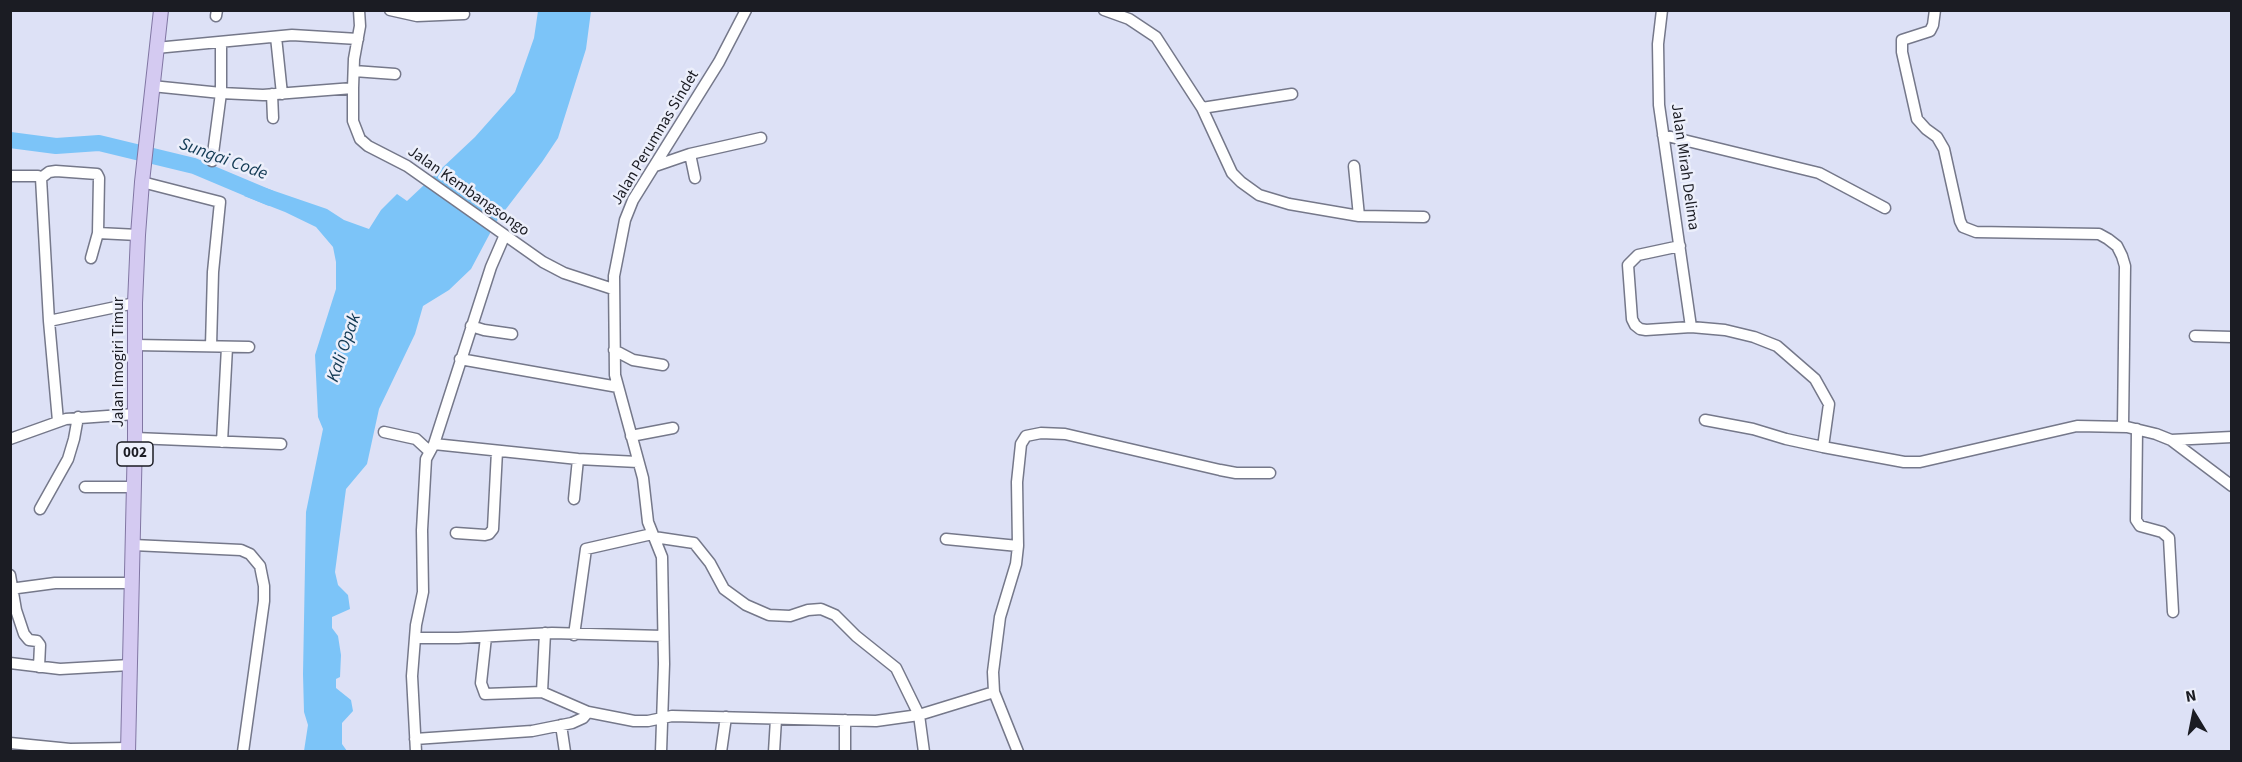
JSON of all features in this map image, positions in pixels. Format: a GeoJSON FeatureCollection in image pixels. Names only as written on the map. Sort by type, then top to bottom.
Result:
{"type":"FeatureCollection","features":[{"type":"Feature","properties":{"kind":"main road","name":"Jalan Imogiri Timur"},"geometry":{"type":"LineString","coordinates":[[128,750],[138,235],[161,10]]}},
{"type":"Feature","properties":{"kind":"street","name":"Jalan Kembangsongo"},"geometry":{"type":"LineString","coordinates":[[359,10],[353,121],[360,139],[368,146],[407,166],[503,236],[553,268],[614,289]]}},
{"type":"Feature","properties":{"kind":"street"},"geometry":{"type":"LineString","coordinates":[[390,10],[425,16],[464,14]]}},
{"type":"Feature","properties":{"kind":"street","name":"Jalan Perumnas Sindet"},"geometry":{"type":"LineString","coordinates":[[661,752],[662,557],[648,522],[643,478],[618,387],[614,350],[614,289],[625,220],[633,200],[719,62],[746,10]]}},
{"type":"Feature","properties":{"kind":"street"},"geometry":{"type":"LineString","coordinates":[[1104,10],[1129,19],[1156,37],[1202,108],[1224,161],[1232,172],[1259,195],[1288,204],[1359,216],[1424,217]]}},
{"type":"Feature","properties":{"kind":"street","name":"Jalan Mirah Delima"},"geometry":{"type":"LineString","coordinates":[[1662,10],[1658,44],[1659,105],[1691,327]]}},
{"type":"Feature","properties":{"kind":"street"},"geometry":{"type":"LineString","coordinates":[[1935,10],[1930,31],[1902,40],[1902,52],[1917,119],[1937,137],[1944,149],[1959,221],[1963,227],[1976,232],[2099,234],[2117,246],[2122,256],[2125,266],[2122,426]]}},
{"type":"Feature","properties":{"kind":"street"},"geometry":{"type":"LineString","coordinates":[[156,48],[312,35],[358,39]]}},
{"type":"Feature","properties":{"kind":"street"},"geometry":{"type":"LineString","coordinates":[[273,118],[277,94],[276,37]]}},
{"type":"Feature","properties":{"kind":"street"},"geometry":{"type":"LineString","coordinates":[[213,161],[220,93],[221,43]]}},
{"type":"Feature","properties":{"kind":"street"},"geometry":{"type":"LineString","coordinates":[[354,71],[395,74]]}},
{"type":"Feature","properties":{"kind":"street"},"geometry":{"type":"LineString","coordinates":[[152,86],[220,93],[277,94],[353,88]]}},
{"type":"Feature","properties":{"kind":"street"},"geometry":{"type":"LineString","coordinates":[[1202,108],[1292,94]]}},
{"type":"Feature","properties":{"kind":"street"},"geometry":{"type":"LineString","coordinates":[[1663,135],[1819,173],[1885,208]]}},
{"type":"Feature","properties":{"kind":"street"},"geometry":{"type":"LineString","coordinates":[[655,166],[690,154],[761,138]]}},
{"type":"Feature","properties":{"kind":"street"},"geometry":{"type":"LineString","coordinates":[[690,154],[695,178]]}},
{"type":"Feature","properties":{"kind":"street"},"geometry":{"type":"LineString","coordinates":[[1354,166],[1359,216]]}},
{"type":"Feature","properties":{"kind":"street"},"geometry":{"type":"LineString","coordinates":[[41,178],[49,172],[56,171],[97,174],[99,178],[98,233],[91,258]]}},
{"type":"Feature","properties":{"kind":"street"},"geometry":{"type":"LineString","coordinates":[[10,176],[38,176],[41,178]]}},
{"type":"Feature","properties":{"kind":"street"},"geometry":{"type":"LineString","coordinates":[[41,178],[49,321],[58,421]]}},
{"type":"Feature","properties":{"kind":"street"},"geometry":{"type":"LineString","coordinates":[[142,182],[220,202],[213,272],[211,346]]}},
{"type":"Feature","properties":{"kind":"street"},"geometry":{"type":"LineString","coordinates":[[98,233],[138,235]]}},
{"type":"Feature","properties":{"kind":"street"},"geometry":{"type":"LineString","coordinates":[[416,752],[412,676],[415,638],[423,592],[426,459],[503,236]]}},
{"type":"Feature","properties":{"kind":"street"},"geometry":{"type":"LineString","coordinates":[[1680,246],[1638,255],[1628,265],[1632,319],[1640,329],[1691,327],[1725,330],[1769,343],[1782,350],[1815,379],[1829,404],[1823,447]]}},
{"type":"Feature","properties":{"kind":"street"},"geometry":{"type":"LineString","coordinates":[[49,321],[135,303]]}},
{"type":"Feature","properties":{"kind":"street"},"geometry":{"type":"LineString","coordinates":[[471,326],[512,334]]}},
{"type":"Feature","properties":{"kind":"street"},"geometry":{"type":"LineString","coordinates":[[2195,336],[2232,337]]}},
{"type":"Feature","properties":{"kind":"street"},"geometry":{"type":"LineString","coordinates":[[135,345],[249,347]]}},
{"type":"Feature","properties":{"kind":"street"},"geometry":{"type":"LineString","coordinates":[[222,442],[227,347]]}},
{"type":"Feature","properties":{"kind":"street"},"geometry":{"type":"LineString","coordinates":[[614,350],[633,360],[663,365]]}},
{"type":"Feature","properties":{"kind":"street"},"geometry":{"type":"LineString","coordinates":[[460,359],[618,387]]}},
{"type":"Feature","properties":{"kind":"street"},"geometry":{"type":"LineString","coordinates":[[10,439],[58,421],[78,417],[135,414]]}},
{"type":"Feature","properties":{"kind":"street"},"geometry":{"type":"LineString","coordinates":[[40,509],[68,459],[78,417]]}},
{"type":"Feature","properties":{"kind":"street"},"geometry":{"type":"LineString","coordinates":[[1704,420],[1753,429],[1823,447],[1904,462],[1920,462],[2077,426],[2122,426],[2171,440],[2232,486]]}},
{"type":"Feature","properties":{"kind":"street"},"geometry":{"type":"LineString","coordinates":[[631,436],[673,428]]}},
{"type":"Feature","properties":{"kind":"street"},"geometry":{"type":"LineString","coordinates":[[2137,429],[2136,520],[2140,526],[2162,531],[2169,538],[2173,612]]}},
{"type":"Feature","properties":{"kind":"street"},"geometry":{"type":"LineString","coordinates":[[384,432],[416,440],[432,447],[638,462]]}},
{"type":"Feature","properties":{"kind":"street"},"geometry":{"type":"LineString","coordinates":[[1018,752],[994,692],[993,672],[1000,617],[1016,564],[1017,482],[1021,444],[1026,436],[1041,433],[1065,434],[1220,470],[1245,473],[1270,472]]}},
{"type":"Feature","properties":{"kind":"street"},"geometry":{"type":"LineString","coordinates":[[2171,440],[2232,437]]}},
{"type":"Feature","properties":{"kind":"street"},"geometry":{"type":"LineString","coordinates":[[135,438],[281,444]]}},
{"type":"Feature","properties":{"kind":"street"},"geometry":{"type":"LineString","coordinates":[[456,533],[485,535],[493,529],[497,451]]}},
{"type":"Feature","properties":{"kind":"street"},"geometry":{"type":"LineString","coordinates":[[574,499],[578,459]]}},
{"type":"Feature","properties":{"kind":"street"},"geometry":{"type":"LineString","coordinates":[[86,487],[134,487]]}},
{"type":"Feature","properties":{"kind":"street"},"geometry":{"type":"LineString","coordinates":[[574,635],[586,549],[653,536],[694,543],[710,563],[724,589],[746,606],[769,615],[790,616],[808,610],[821,609],[835,615],[856,636],[896,668],[919,715],[924,752]]}},
{"type":"Feature","properties":{"kind":"street"},"geometry":{"type":"LineString","coordinates":[[946,539],[1018,546]]}},
{"type":"Feature","properties":{"kind":"street"},"geometry":{"type":"LineString","coordinates":[[133,545],[241,550],[250,554],[260,566],[264,601],[243,752]]}},
{"type":"Feature","properties":{"kind":"street"},"geometry":{"type":"LineString","coordinates":[[10,575],[16,610],[24,633],[29,640],[37,641],[40,645],[39,667]]}},
{"type":"Feature","properties":{"kind":"street"},"geometry":{"type":"LineString","coordinates":[[12,589],[55,583],[132,583]]}},
{"type":"Feature","properties":{"kind":"street"},"geometry":{"type":"LineString","coordinates":[[415,638],[545,633],[663,636]]}},
{"type":"Feature","properties":{"kind":"street"},"geometry":{"type":"LineString","coordinates":[[542,692],[545,633]]}},
{"type":"Feature","properties":{"kind":"street"},"geometry":{"type":"LineString","coordinates":[[486,637],[481,683],[485,694],[542,692],[588,712],[634,721],[672,716],[876,721],[919,715],[994,692]]}},
{"type":"Feature","properties":{"kind":"street"},"geometry":{"type":"LineString","coordinates":[[10,663],[60,669],[130,665]]}},
{"type":"Feature","properties":{"kind":"street"},"geometry":{"type":"LineString","coordinates":[[415,739],[532,731],[583,718],[588,712]]}},
{"type":"Feature","properties":{"kind":"street"},"geometry":{"type":"LineString","coordinates":[[721,752],[726,717]]}},
{"type":"Feature","properties":{"kind":"street"},"geometry":{"type":"LineString","coordinates":[[774,752],[776,719]]}},
{"type":"Feature","properties":{"kind":"street"},"geometry":{"type":"LineString","coordinates":[[845,720],[845,752]]}},
{"type":"Feature","properties":{"kind":"street"},"geometry":{"type":"LineString","coordinates":[[561,725],[564,752]]}},
{"type":"Feature","properties":{"kind":"street"},"geometry":{"type":"LineString","coordinates":[[10,743],[59,750],[128,750]]}},
{"type":"Feature","properties":{"kind":"water","name":"Kali Opak"},"geometry":{"type":"Polygon","coordinates":[[[538,11],[591,11],[586,49],[558,138],[496,222],[471,269],[449,290],[423,306],[415,334],[379,409],[367,464],[346,489],[335,572],[338,585],[348,595],[350,609],[332,617],[332,628],[338,636],[341,655],[340,677],[336,679],[336,688],[351,700],[353,711],[342,723],[342,744],[347,751],[304,751],[308,725],[304,712],[303,674],[306,512],[323,429],[318,417],[315,355],[336,289],[336,262],[333,247],[316,227],[244,196],[257,185],[327,209],[344,220],[369,229],[381,210],[397,194],[407,201],[475,137],[515,92],[534,38],[538,11]]]}},
{"type":"Feature","properties":{"kind":"waterway","name":"Sungai Code"},"geometry":{"type":"LineString","coordinates":[[10,140],[56,146],[99,143],[194,166],[270,198]]}}]}
